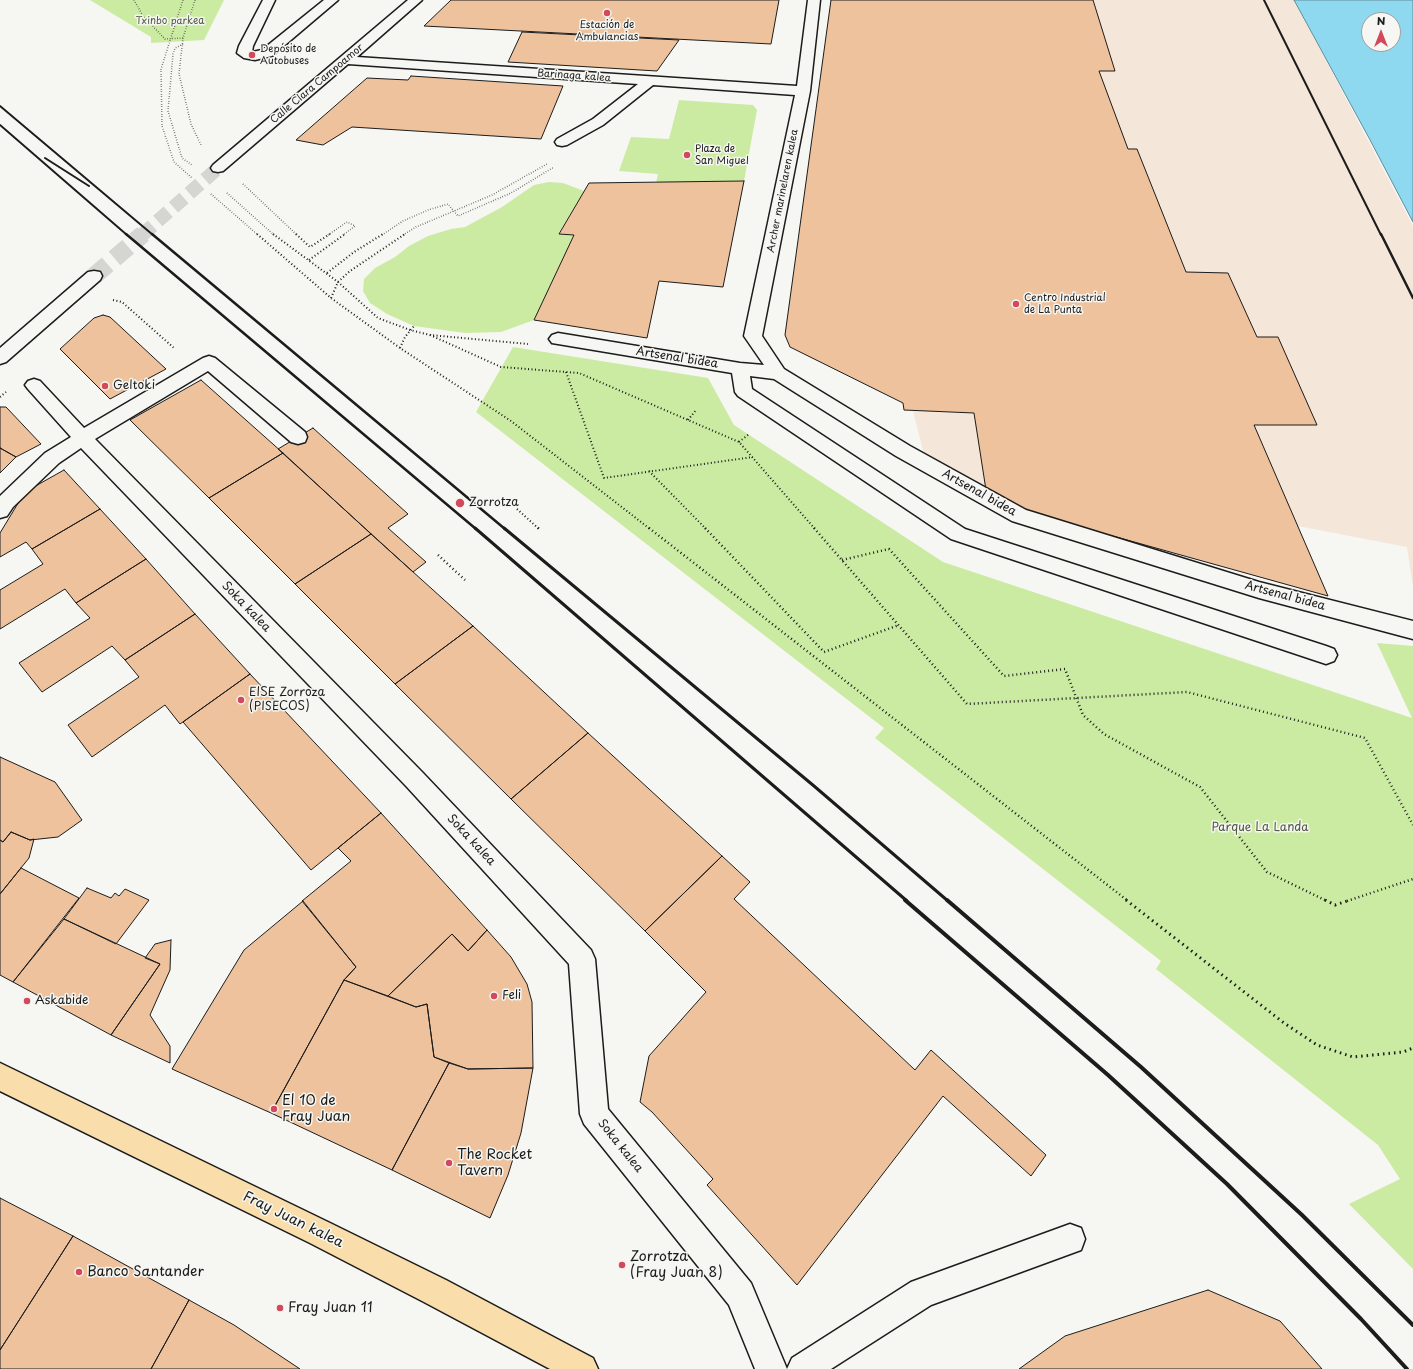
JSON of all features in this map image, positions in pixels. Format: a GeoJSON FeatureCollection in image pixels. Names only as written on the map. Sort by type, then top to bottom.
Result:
{"type":"FeatureCollection","features":[{"type":"Feature","properties":{"kind":"main road","name":"Fray Juan kalea"},"geometry":{"type":"LineString","coordinates":[[0,1077],[320,1233],[435,1291],[582,1369]]}},
{"type":"Feature","properties":{"kind":"street"},"geometry":{"type":"LineString","coordinates":[[269,0],[244,53],[255,56],[267,53],[332,0]]}},
{"type":"Feature","properties":{"kind":"street","name":"Calle Clara Campoamor"},"geometry":{"type":"LineString","coordinates":[[218,168],[416,0]]}},
{"type":"Feature","properties":{"kind":"street","name":"Archer marinelaren kalea"},"geometry":{"type":"LineString","coordinates":[[778,373],[753,336],[803,91],[814,0]]}},
{"type":"Feature","properties":{"kind":"street","name":"Barinaga kalea"},"geometry":{"type":"LineString","coordinates":[[346,60],[803,91]]}},
{"type":"Feature","properties":{"kind":"street"},"geometry":{"type":"LineString","coordinates":[[562,142],[598,122],[650,81]]}},
{"type":"Feature","properties":{"kind":"street"},"geometry":{"type":"LineString","coordinates":[[0,358],[94,276]]}},
{"type":"Feature","properties":{"kind":"street","name":"Artsenal bidea"},"geometry":{"type":"LineString","coordinates":[[558,339],[740,369],[778,373],[903,451],[1019,516],[1259,590],[1413,630]]}},
{"type":"Feature","properties":{"kind":"street"},"geometry":{"type":"LineString","coordinates":[[0,511],[6,502],[52,458],[209,362],[298,437]]}},
{"type":"Feature","properties":{"kind":"street"},"geometry":{"type":"LineString","coordinates":[[740,369],[744,392],[958,534],[1326,655]]}},
{"type":"Feature","properties":{"kind":"street","name":"Soka kalea"},"geometry":{"type":"LineString","coordinates":[[34,385],[83,439],[415,780],[582,959],[594,1114],[740,1294],[771,1369]]}},
{"type":"Feature","properties":{"kind":"street"},"geometry":{"type":"LineString","coordinates":[[803,1369],[922,1293],[1070,1238]]}},
{"type":"Feature","properties":{"kind":"path"},"geometry":{"type":"LineString","coordinates":[[134,0],[143,16],[166,39],[183,38]]}},
{"type":"Feature","properties":{"kind":"path"},"geometry":{"type":"LineString","coordinates":[[183,0],[161,68],[162,126],[174,162],[195,181]]}},
{"type":"Feature","properties":{"kind":"path"},"geometry":{"type":"LineString","coordinates":[[195,0],[183,38],[179,74],[190,124],[202,148]]}},
{"type":"Feature","properties":{"kind":"path"},"geometry":{"type":"LineString","coordinates":[[183,44],[175,48],[173,54],[168,111],[182,158],[194,167]]}},
{"type":"Feature","properties":{"kind":"path"},"geometry":{"type":"LineString","coordinates":[[331,298],[338,282],[350,271],[404,234],[416,227],[492,195],[549,162]]}},
{"type":"Feature","properties":{"kind":"path"},"geometry":{"type":"LineString","coordinates":[[327,273],[354,252],[403,221],[428,210],[448,204],[458,216],[511,193],[558,164]]}},
{"type":"Feature","properties":{"kind":"path"},"geometry":{"type":"LineString","coordinates":[[242,183],[310,247],[347,222],[355,226],[309,260]]}},
{"type":"Feature","properties":{"kind":"path"},"geometry":{"type":"LineString","coordinates":[[221,189],[277,237],[338,282],[378,318],[410,330],[430,335],[530,345]]}},
{"type":"Feature","properties":{"kind":"path"},"geometry":{"type":"LineString","coordinates":[[206,191],[331,298],[400,348],[511,421],[1284,1023],[1317,1045],[1353,1057],[1403,1052],[1413,1048]]}},
{"type":"Feature","properties":{"kind":"path"},"geometry":{"type":"LineString","coordinates":[[122,302],[197,368]]}},
{"type":"Feature","properties":{"kind":"path"},"geometry":{"type":"LineString","coordinates":[[400,348],[410,330],[414,326]]}},
{"type":"Feature","properties":{"kind":"path"},"geometry":{"type":"LineString","coordinates":[[430,335],[502,367],[579,373],[739,442],[967,704],[1187,692],[1365,738],[1413,826]]}},
{"type":"Feature","properties":{"kind":"path"},"geometry":{"type":"LineString","coordinates":[[566,372],[604,478],[753,457]]}},
{"type":"Feature","properties":{"kind":"path"},"geometry":{"type":"LineString","coordinates":[[688,420],[696,410]]}},
{"type":"Feature","properties":{"kind":"path"},"geometry":{"type":"LineString","coordinates":[[739,442],[749,434]]}},
{"type":"Feature","properties":{"kind":"path"},"geometry":{"type":"LineString","coordinates":[[649,471],[824,652],[899,625]]}},
{"type":"Feature","properties":{"kind":"path"},"geometry":{"type":"LineString","coordinates":[[517,509],[540,530]]}},
{"type":"Feature","properties":{"kind":"path"},"geometry":{"type":"LineString","coordinates":[[842,560],[889,549],[1004,676],[1065,669],[1083,715],[1104,734],[1200,787],[1267,872],[1335,905],[1413,879]]}},
{"type":"Feature","properties":{"kind":"path"},"geometry":{"type":"LineString","coordinates":[[438,555],[465,580]]}},
{"type":"Feature","properties":{"kind":"shaded area","name":"Centro Industrial de La Punta"},"geometry":{"type":"Polygon","coordinates":[[[831,0],[1294,0],[1413,226],[1413,587],[1407,547],[1298,526],[1328,596],[1023,511],[924,454],[913,411],[904,410],[903,403],[790,347],[785,335],[831,0]]]}},
{"type":"Feature","properties":{"kind":"green space","name":"Txinbo parkea"},"geometry":{"type":"Polygon","coordinates":[[[90,0],[224,0],[204,40],[151,43],[151,37],[90,0]]]}},
{"type":"Feature","properties":{"kind":"green space","name":"Plaza de San Miguel"},"geometry":{"type":"Polygon","coordinates":[[[679,100],[753,105],[757,110],[744,181],[656,183],[658,174],[619,171],[631,137],[669,139],[679,100]]]}},
{"type":"Feature","properties":{"kind":"green space"},"geometry":{"type":"Polygon","coordinates":[[[549,182],[563,183],[584,191],[559,233],[574,235],[534,320],[501,332],[465,333],[414,326],[387,314],[370,303],[363,291],[364,279],[375,268],[395,257],[409,246],[428,236],[451,229],[465,227],[502,207],[534,185],[549,182]]]}},
{"type":"Feature","properties":{"kind":"green space","name":"Parque La Landa"},"geometry":{"type":"Polygon","coordinates":[[[513,347],[708,378],[734,425],[943,562],[1412,718],[1377,643],[1413,646],[1413,1269],[1349,1204],[1400,1179],[1378,1145],[1156,969],[1161,961],[875,738],[884,728],[476,412],[513,347]]]}},
{"type":"Feature","properties":{"kind":"water"},"geometry":{"type":"Polygon","coordinates":[[[1294,0],[1413,0],[1413,222],[1369,138],[1294,0]]]}},
{"type":"Feature","properties":{"kind":"building","name":"Estación de Ambulancias"},"geometry":{"type":"Polygon","coordinates":[[[451,0],[779,0],[771,44],[424,26],[451,0]]]}},
{"type":"Feature","properties":{"kind":"building","name":"Centro Industrial de La Punta"},"geometry":{"type":"Polygon","coordinates":[[[831,0],[1093,0],[1115,71],[1099,71],[1128,149],[1137,149],[1186,272],[1228,273],[1257,337],[1278,337],[1317,425],[1254,425],[1328,596],[1023,511],[986,490],[974,413],[904,410],[903,403],[790,347],[785,335],[831,0]]]}},
{"type":"Feature","properties":{"kind":"building"},"geometry":{"type":"Polygon","coordinates":[[[522,32],[679,40],[657,71],[508,62],[522,32]]]}},
{"type":"Feature","properties":{"kind":"building"},"geometry":{"type":"Polygon","coordinates":[[[411,76],[563,86],[541,139],[352,127],[323,145],[296,140],[367,78],[408,80],[411,76]]]}},
{"type":"Feature","properties":{"kind":"building"},"geometry":{"type":"Polygon","coordinates":[[[744,181],[723,287],[659,281],[647,338],[534,320],[574,235],[559,234],[589,183],[744,181]]]}},
{"type":"Feature","properties":{"kind":"building"},"geometry":{"type":"Polygon","coordinates":[[[103,315],[110,317],[166,369],[110,399],[60,349],[94,318],[103,315]]]}},
{"type":"Feature","properties":{"kind":"building"},"geometry":{"type":"Polygon","coordinates":[[[201,380],[283,453],[209,498],[130,420],[201,380]]]}},
{"type":"Feature","properties":{"kind":"building"},"geometry":{"type":"Polygon","coordinates":[[[0,407],[6,407],[41,444],[16,457],[0,448],[0,407]]]}},
{"type":"Feature","properties":{"kind":"building"},"geometry":{"type":"Polygon","coordinates":[[[313,428],[408,514],[388,528],[426,562],[413,572],[278,449],[313,428]]]}},
{"type":"Feature","properties":{"kind":"building"},"geometry":{"type":"Polygon","coordinates":[[[0,448],[16,457],[0,473],[0,448]]]}},
{"type":"Feature","properties":{"kind":"building"},"geometry":{"type":"Polygon","coordinates":[[[283,453],[371,534],[295,584],[209,498],[283,453]]]}},
{"type":"Feature","properties":{"kind":"building"},"geometry":{"type":"Polygon","coordinates":[[[64,470],[100,509],[32,549],[26,542],[0,557],[0,533],[20,500],[32,488],[64,470]]]}},
{"type":"Feature","properties":{"kind":"building"},"geometry":{"type":"Polygon","coordinates":[[[100,509],[146,559],[76,603],[65,589],[0,629],[0,590],[43,564],[32,549],[100,509]]]}},
{"type":"Feature","properties":{"kind":"building"},"geometry":{"type":"Polygon","coordinates":[[[371,534],[473,626],[395,684],[295,584],[371,534]]]}},
{"type":"Feature","properties":{"kind":"building"},"geometry":{"type":"Polygon","coordinates":[[[146,559],[195,614],[125,660],[112,646],[42,692],[19,663],[90,618],[76,603],[146,559]]]}},
{"type":"Feature","properties":{"kind":"building"},"geometry":{"type":"Polygon","coordinates":[[[195,614],[250,674],[180,724],[165,705],[92,757],[68,725],[139,677],[125,660],[195,614]]]}},
{"type":"Feature","properties":{"kind":"building"},"geometry":{"type":"Polygon","coordinates":[[[473,626],[588,733],[511,799],[395,684],[473,626]]]}},
{"type":"Feature","properties":{"kind":"building"},"geometry":{"type":"Polygon","coordinates":[[[250,674],[381,813],[311,870],[183,722],[250,674]]]}},
{"type":"Feature","properties":{"kind":"building"},"geometry":{"type":"Polygon","coordinates":[[[588,733],[722,856],[645,931],[511,799],[588,733]]]}},
{"type":"Feature","properties":{"kind":"building"},"geometry":{"type":"Polygon","coordinates":[[[0,757],[55,782],[82,820],[58,837],[30,840],[11,832],[3,842],[0,840],[0,757]]]}},
{"type":"Feature","properties":{"kind":"building"},"geometry":{"type":"Polygon","coordinates":[[[381,813],[487,930],[468,951],[452,934],[388,996],[344,980],[356,967],[302,901],[351,861],[338,848],[381,813]]]}},
{"type":"Feature","properties":{"kind":"building"},"geometry":{"type":"Polygon","coordinates":[[[11,832],[30,840],[34,839],[29,858],[0,894],[0,840],[3,842],[11,832]]]}},
{"type":"Feature","properties":{"kind":"building"},"geometry":{"type":"Polygon","coordinates":[[[722,856],[750,882],[734,899],[915,1070],[931,1050],[1046,1155],[1031,1176],[943,1096],[797,1285],[707,1185],[713,1179],[652,1112],[640,1102],[649,1056],[706,992],[645,931],[722,856]]]}},
{"type":"Feature","properties":{"kind":"building"},"geometry":{"type":"Polygon","coordinates":[[[21,868],[79,898],[13,982],[0,975],[0,894],[21,868]]]}},
{"type":"Feature","properties":{"kind":"building"},"geometry":{"type":"Polygon","coordinates":[[[87,888],[111,898],[115,893],[119,896],[125,889],[149,900],[116,944],[64,919],[87,888]]]}},
{"type":"Feature","properties":{"kind":"building"},"geometry":{"type":"Polygon","coordinates":[[[303,901],[356,967],[344,980],[271,1113],[172,1069],[244,950],[303,901]]]}},
{"type":"Feature","properties":{"kind":"building"},"geometry":{"type":"Polygon","coordinates":[[[64,919],[160,964],[111,1035],[13,982],[64,919]]]}},
{"type":"Feature","properties":{"kind":"building"},"geometry":{"type":"Polygon","coordinates":[[[487,930],[511,957],[527,984],[532,1002],[533,1068],[468,1069],[434,1057],[427,1004],[416,1007],[388,996],[452,934],[468,951],[487,930]]]}},
{"type":"Feature","properties":{"kind":"building"},"geometry":{"type":"Polygon","coordinates":[[[171,940],[170,970],[150,1015],[170,1046],[170,1063],[111,1035],[160,964],[145,958],[155,944],[171,940]]]}},
{"type":"Feature","properties":{"kind":"building"},"geometry":{"type":"Polygon","coordinates":[[[344,980],[416,1007],[427,1004],[434,1057],[449,1063],[392,1170],[271,1113],[344,980]]]}},
{"type":"Feature","properties":{"kind":"building"},"geometry":{"type":"Polygon","coordinates":[[[449,1063],[468,1069],[533,1068],[521,1133],[508,1175],[490,1218],[392,1170],[449,1063]]]}},
{"type":"Feature","properties":{"kind":"building"},"geometry":{"type":"Polygon","coordinates":[[[0,1198],[73,1236],[0,1350],[0,1198]]]}},
{"type":"Feature","properties":{"kind":"building"},"geometry":{"type":"Polygon","coordinates":[[[73,1236],[189,1300],[151,1369],[0,1369],[0,1350],[73,1236]]]}},
{"type":"Feature","properties":{"kind":"building"},"geometry":{"type":"Polygon","coordinates":[[[1208,1290],[1280,1321],[1322,1369],[1019,1369],[1065,1336],[1208,1290]]]}},
{"type":"Feature","properties":{"kind":"building"},"geometry":{"type":"Polygon","coordinates":[[[189,1300],[234,1325],[300,1369],[151,1369],[189,1300]]]}},
{"type":"Feature","properties":{"kind":"tunnel"},"geometry":{"type":"LineString","coordinates":[[142,235],[218,168]]}},
{"type":"Feature","properties":{"kind":"tunnel"},"geometry":{"type":"LineString","coordinates":[[94,276],[143,234]]}},
{"type":"Feature","properties":{"kind":"railway"},"geometry":{"type":"LineString","coordinates":[[1264,0],[1381,235]]}},
{"type":"Feature","properties":{"kind":"railway"},"geometry":{"type":"LineString","coordinates":[[0,106],[153,235]]}},
{"type":"Feature","properties":{"kind":"railway"},"geometry":{"type":"LineString","coordinates":[[0,125],[127,235]]}},
{"type":"Feature","properties":{"kind":"railway"},"geometry":{"type":"LineString","coordinates":[[45,158],[89,186]]}},
{"type":"Feature","properties":{"kind":"railway"},"geometry":{"type":"LineString","coordinates":[[126,234],[476,529]]}},
{"type":"Feature","properties":{"kind":"railway"},"geometry":{"type":"LineString","coordinates":[[152,234],[505,529]]}},
{"type":"Feature","properties":{"kind":"railway"},"geometry":{"type":"LineString","coordinates":[[1381,234],[1413,298]]}},
{"type":"Feature","properties":{"kind":"railway"},"geometry":{"type":"LineString","coordinates":[[475,528],[907,901]]}},
{"type":"Feature","properties":{"kind":"railway"},"geometry":{"type":"LineString","coordinates":[[504,528],[814,786],[948,901]]}},
{"type":"Feature","properties":{"kind":"railway"},"geometry":{"type":"LineString","coordinates":[[905,900],[1108,1075],[1227,1184],[1361,1319],[1407,1369]]}},
{"type":"Feature","properties":{"kind":"railway"},"geometry":{"type":"LineString","coordinates":[[947,900],[1141,1067],[1302,1215],[1413,1325]]}},
{"type":"Feature","properties":{"kind":"place","name":"Estación de Ambulancias"},"geometry":{"type":"Point","coordinates":[607,13]}},
{"type":"Feature","properties":{"kind":"place","name":"Depósito de Autobuses"},"geometry":{"type":"Point","coordinates":[252,55]}},
{"type":"Feature","properties":{"kind":"place","name":"Plaza de San Miguel"},"geometry":{"type":"Point","coordinates":[687,155]}},
{"type":"Feature","properties":{"kind":"place","name":"Centro Industrial de La Punta"},"geometry":{"type":"Point","coordinates":[1016,304]}},
{"type":"Feature","properties":{"kind":"place","name":"Geltoki"},"geometry":{"type":"Point","coordinates":[105,386]}},
{"type":"Feature","properties":{"kind":"place","name":"Zorrotza"},"geometry":{"type":"Point","coordinates":[460,503]}},
{"type":"Feature","properties":{"kind":"place","name":"EISE Zorroza (PISECOS)"},"geometry":{"type":"Point","coordinates":[241,700]}},
{"type":"Feature","properties":{"kind":"place","name":"Feli"},"geometry":{"type":"Point","coordinates":[494,996]}},
{"type":"Feature","properties":{"kind":"place","name":"Askabide"},"geometry":{"type":"Point","coordinates":[27,1001]}},
{"type":"Feature","properties":{"kind":"place","name":"El 10 de Fray Juan"},"geometry":{"type":"Point","coordinates":[274,1109]}},
{"type":"Feature","properties":{"kind":"place","name":"The Rocket Tavern"},"geometry":{"type":"Point","coordinates":[449,1163]}},
{"type":"Feature","properties":{"kind":"place","name":"Zorrotza (Fray Juan 8)"},"geometry":{"type":"Point","coordinates":[622,1265]}},
{"type":"Feature","properties":{"kind":"place","name":"Banco Santander"},"geometry":{"type":"Point","coordinates":[79,1272]}},
{"type":"Feature","properties":{"kind":"place","name":"Fray Juan 11"},"geometry":{"type":"Point","coordinates":[280,1308]}}]}
